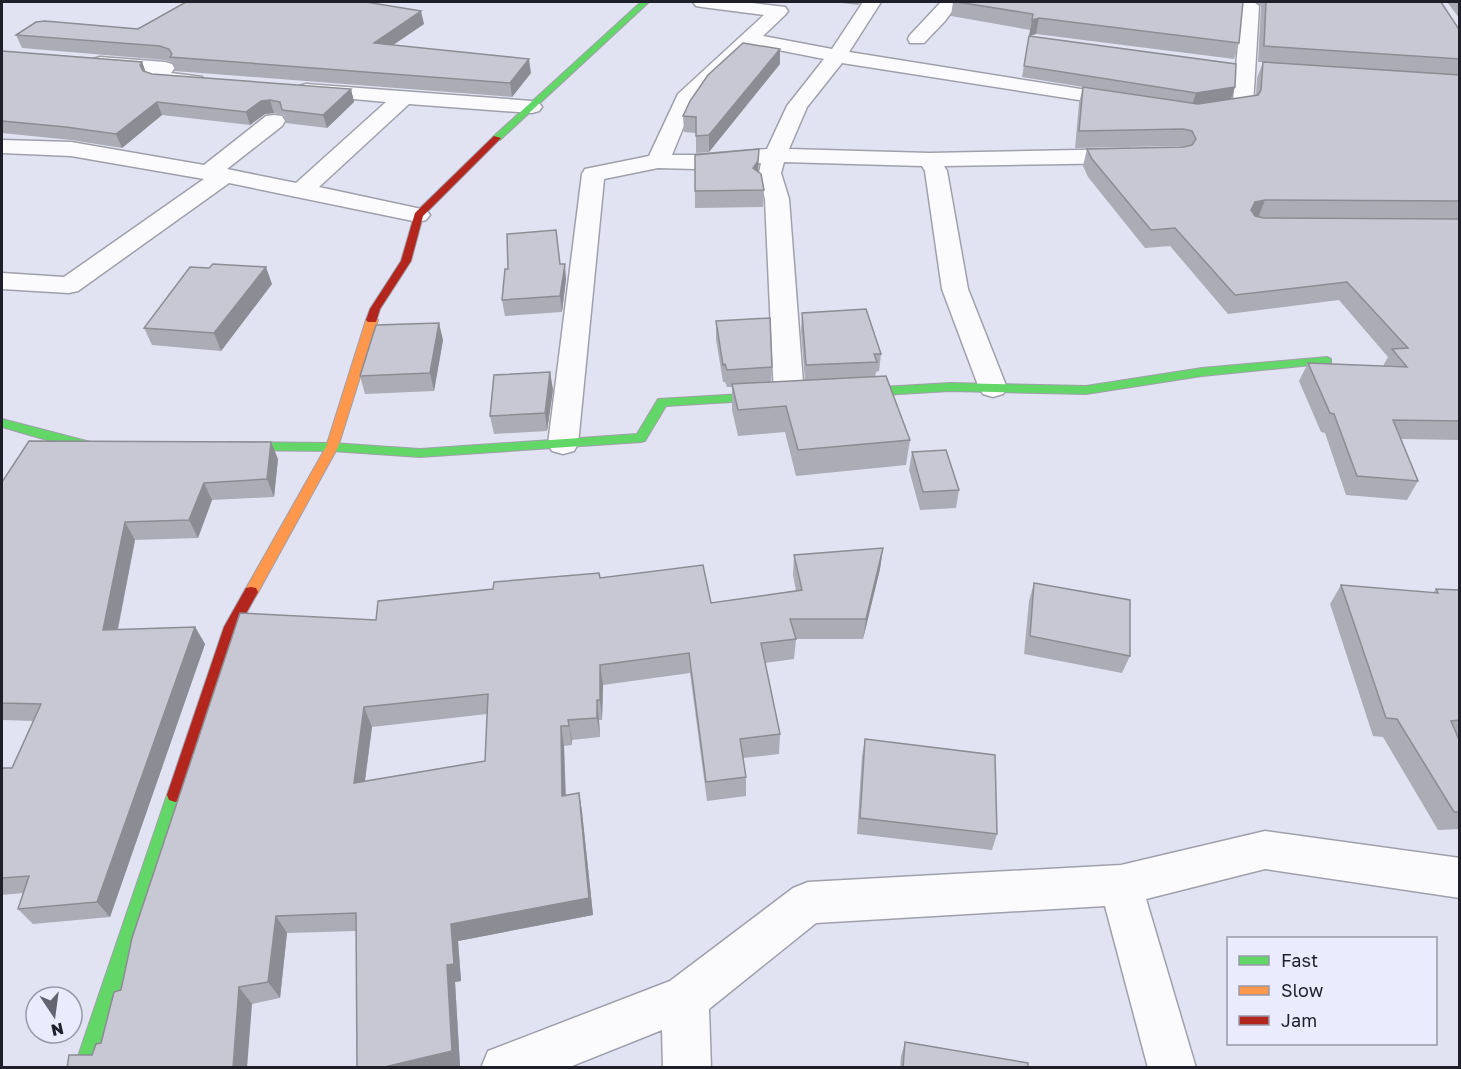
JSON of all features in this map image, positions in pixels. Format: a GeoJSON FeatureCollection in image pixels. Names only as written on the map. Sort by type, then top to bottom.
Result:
{"type":"FeatureCollection","features":[{"type":"Feature","properties":{"kind":"street"},"geometry":{"type":"LineString","coordinates":[[84,1068],[231,627],[332,447],[375,309],[406,261],[418,215],[483,151],[645,2]]}},
{"type":"Feature","properties":{"kind":"street"},"geometry":{"type":"LineString","coordinates":[[658,161],[685,98],[779,11],[702,2]]}},
{"type":"Feature","properties":{"kind":"street"},"geometry":{"type":"LineString","coordinates":[[212,446],[332,447],[420,453],[641,438],[662,402],[795,395],[777,199],[770,174],[775,155],[797,106],[837,56],[872,2]]}},
{"type":"Feature","properties":{"kind":"street"},"geometry":{"type":"LineString","coordinates":[[917,39],[950,2]]}},
{"type":"Feature","properties":{"kind":"street"},"geometry":{"type":"LineString","coordinates":[[1192,112],[1243,106],[1250,6],[1223,2]]}},
{"type":"Feature","properties":{"kind":"street"},"geometry":{"type":"LineString","coordinates":[[749,39],[837,56],[1148,105]]}},
{"type":"Feature","properties":{"kind":"street"},"geometry":{"type":"LineString","coordinates":[[83,61],[165,68],[157,78],[216,83]]}},
{"type":"Feature","properties":{"kind":"street"},"geometry":{"type":"LineString","coordinates":[[1222,66],[1270,70]]}},
{"type":"Feature","properties":{"kind":"street"},"geometry":{"type":"LineString","coordinates":[[286,88],[532,107]]}},
{"type":"Feature","properties":{"kind":"street"},"geometry":{"type":"LineString","coordinates":[[300,192],[404,97]]}},
{"type":"Feature","properties":{"kind":"street"},"geometry":{"type":"LineString","coordinates":[[2,281],[69,285],[216,174],[274,121]]}},
{"type":"Feature","properties":{"kind":"street"},"geometry":{"type":"LineString","coordinates":[[2,146],[71,149],[216,174],[418,215]]}},
{"type":"Feature","properties":{"kind":"street"},"geometry":{"type":"LineString","coordinates":[[563,444],[593,174],[658,161],[695,162],[775,155],[928,160],[1154,155]]}},
{"type":"Feature","properties":{"kind":"street"},"geometry":{"type":"LineString","coordinates":[[928,160],[936,171],[955,289],[993,388]]}},
{"type":"Feature","properties":{"kind":"street"},"geometry":{"type":"LineString","coordinates":[[835,393],[950,387],[1086,390],[1202,372],[1327,361]]}},
{"type":"Feature","properties":{"kind":"street"},"geometry":{"type":"LineString","coordinates":[[2,423],[98,448],[132,448]]}},
{"type":"Feature","properties":{"kind":"street"},"geometry":{"type":"LineString","coordinates":[[505,1068],[685,998],[807,903],[1121,885],[1265,850],[1460,878]]}},
{"type":"Feature","properties":{"kind":"street"},"geometry":{"type":"LineString","coordinates":[[1121,885],[1172,1068]]}},
{"type":"Feature","properties":{"kind":"street"},"geometry":{"type":"LineString","coordinates":[[685,998],[687,1068]]}},
{"type":"Feature","properties":{"kind":"building"},"geometry":{"type":"Polygon","coordinates":[[[186,2],[366,2],[421,11],[374,43],[529,59],[510,83],[170,57],[172,54],[169,49],[160,46],[16,35],[36,22],[45,21],[138,29],[186,2]]]}},
{"type":"Feature","properties":{"kind":"building"},"geometry":{"type":"Polygon","coordinates":[[[957,2],[1243,2],[1239,43],[1039,18],[1032,20],[1033,14],[957,2]]]}},
{"type":"Feature","properties":{"kind":"building"},"geometry":{"type":"Polygon","coordinates":[[[1266,2],[1441,2],[1460,29],[1460,59],[1264,46],[1266,2]]]}},
{"type":"Feature","properties":{"kind":"building"},"geometry":{"type":"Polygon","coordinates":[[[1029,36],[1236,64],[1235,87],[1196,93],[1024,66],[1029,36]]]}},
{"type":"Feature","properties":{"kind":"building"},"geometry":{"type":"Polygon","coordinates":[[[743,43],[780,49],[709,135],[696,136],[696,117],[683,116],[690,101],[708,75],[743,43]]]}},
{"type":"Feature","properties":{"kind":"building"},"geometry":{"type":"Polygon","coordinates":[[[2,51],[142,62],[140,65],[143,71],[152,74],[351,89],[323,115],[282,110],[280,102],[270,100],[261,101],[246,112],[157,102],[116,134],[2,121],[2,51]]]}},
{"type":"Feature","properties":{"kind":"building"},"geometry":{"type":"Polygon","coordinates":[[[1263,62],[1460,75],[1460,201],[1265,200],[1255,202],[1251,210],[1255,216],[1264,218],[1460,219],[1460,421],[1393,420],[1418,481],[1357,476],[1334,414],[1330,413],[1308,363],[1407,367],[1392,349],[1408,348],[1347,282],[1235,295],[1175,228],[1151,230],[1092,159],[1087,149],[1184,147],[1192,145],[1196,139],[1192,131],[1183,129],[1079,131],[1083,87],[1198,104],[1258,95],[1261,90],[1263,62]]]}},
{"type":"Feature","properties":{"kind":"building"},"geometry":{"type":"Polygon","coordinates":[[[759,149],[758,161],[753,168],[761,174],[764,190],[695,191],[695,155],[759,149]]]}},
{"type":"Feature","properties":{"kind":"building"},"geometry":{"type":"Polygon","coordinates":[[[556,230],[560,264],[565,264],[560,296],[502,300],[505,269],[508,269],[507,234],[556,230]]]}},
{"type":"Feature","properties":{"kind":"building"},"geometry":{"type":"Polygon","coordinates":[[[213,264],[266,267],[214,333],[144,328],[190,267],[209,268],[213,264]]]}},
{"type":"Feature","properties":{"kind":"building"},"geometry":{"type":"Polygon","coordinates":[[[866,309],[881,354],[874,354],[877,362],[806,365],[802,313],[866,309]]]}},
{"type":"Feature","properties":{"kind":"building"},"geometry":{"type":"Polygon","coordinates":[[[770,318],[772,367],[727,370],[725,364],[723,365],[716,321],[770,318]]]}},
{"type":"Feature","properties":{"kind":"building"},"geometry":{"type":"Polygon","coordinates":[[[439,323],[430,373],[360,376],[376,325],[439,323]]]}},
{"type":"Feature","properties":{"kind":"building"},"geometry":{"type":"Polygon","coordinates":[[[550,372],[545,413],[490,416],[494,375],[550,372]]]}},
{"type":"Feature","properties":{"kind":"building"},"geometry":{"type":"Polygon","coordinates":[[[886,376],[910,440],[798,450],[786,406],[738,410],[732,384],[886,376]]]}},
{"type":"Feature","properties":{"kind":"building"},"geometry":{"type":"Polygon","coordinates":[[[29,441],[271,442],[267,479],[204,483],[189,520],[125,522],[103,630],[195,627],[97,902],[18,909],[29,876],[2,878],[2,768],[12,768],[41,704],[2,703],[2,482],[29,441]]]}},
{"type":"Feature","properties":{"kind":"building"},"geometry":{"type":"Polygon","coordinates":[[[946,450],[959,490],[923,492],[912,452],[946,450]]]}},
{"type":"Feature","properties":{"kind":"building"},"geometry":{"type":"Polygon","coordinates":[[[883,548],[866,619],[790,619],[796,639],[761,643],[780,734],[740,739],[746,777],[706,782],[689,653],[600,665],[600,700],[597,700],[597,718],[568,720],[569,726],[561,726],[562,796],[579,793],[589,898],[451,924],[454,964],[447,965],[452,1051],[380,1068],[357,1068],[356,913],[276,916],[268,982],[239,987],[233,1068],[67,1068],[69,1055],[92,1055],[96,1044],[101,1043],[114,992],[121,990],[132,938],[240,613],[376,620],[378,601],[493,589],[494,582],[599,573],[600,578],[703,565],[711,603],[802,590],[794,555],[883,548]],[[488,694],[364,707],[354,783],[485,761],[488,694]]]}},
{"type":"Feature","properties":{"kind":"building"},"geometry":{"type":"Polygon","coordinates":[[[1034,583],[1130,600],[1130,656],[1030,636],[1034,583]]]}},
{"type":"Feature","properties":{"kind":"building"},"geometry":{"type":"Polygon","coordinates":[[[1341,585],[1438,593],[1436,589],[1460,590],[1460,720],[1451,721],[1460,742],[1460,812],[1454,812],[1397,719],[1386,718],[1341,585]]]}},
{"type":"Feature","properties":{"kind":"building"},"geometry":{"type":"Polygon","coordinates":[[[865,739],[995,755],[997,834],[860,818],[865,739]]]}},
{"type":"Feature","properties":{"kind":"building"},"geometry":{"type":"Polygon","coordinates":[[[905,1042],[1028,1063],[1028,1068],[903,1068],[905,1042]]]}},
{"type":"Feature","properties":{"kind":"traffic: fast"},"geometry":{"type":"LineString","coordinates":[[497,138],[645,2]]}},
{"type":"Feature","properties":{"kind":"traffic: fast"},"geometry":{"type":"LineString","coordinates":[[848,393],[950,387],[1086,390],[1202,372],[1327,361]]}},
{"type":"Feature","properties":{"kind":"traffic: fast"},"geometry":{"type":"LineString","coordinates":[[228,446],[332,447],[420,453],[641,438],[662,402],[775,396]]}},
{"type":"Feature","properties":{"kind":"traffic: fast"},"geometry":{"type":"LineString","coordinates":[[2,423],[98,448],[116,448]]}},
{"type":"Feature","properties":{"kind":"traffic: fast"},"geometry":{"type":"LineString","coordinates":[[84,1068],[175,795]]}},
{"type":"Feature","properties":{"kind":"traffic: slow"},"geometry":{"type":"LineString","coordinates":[[251,592],[332,447],[372,320]]}},
{"type":"Feature","properties":{"kind":"traffic: jam"},"geometry":{"type":"LineString","coordinates":[[372,320],[375,309],[406,261],[418,215],[497,138]]}},
{"type":"Feature","properties":{"kind":"traffic: jam"},"geometry":{"type":"LineString","coordinates":[[175,795],[231,627],[251,592]]}}]}
